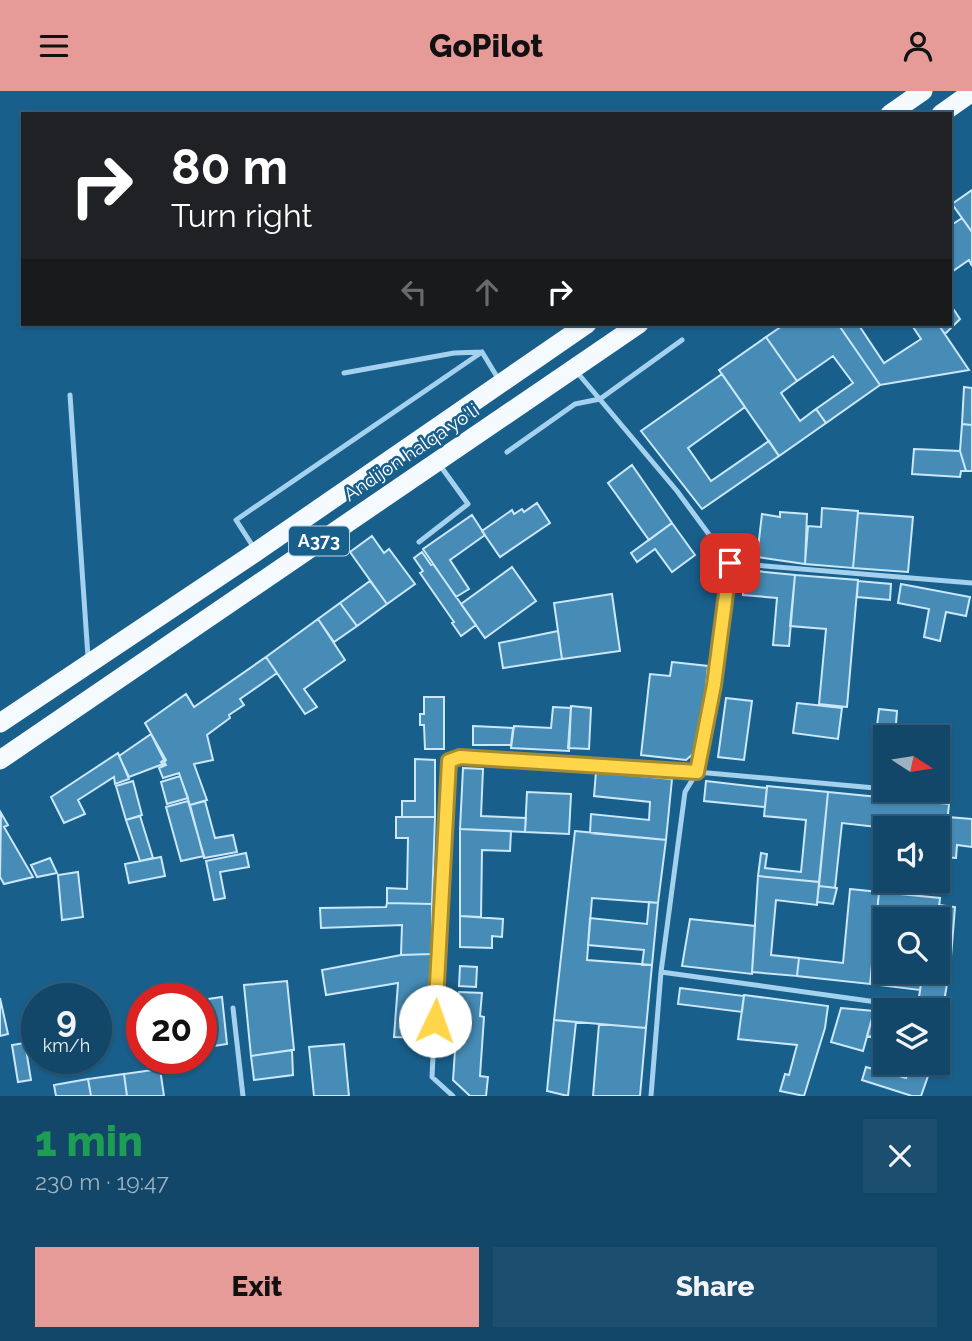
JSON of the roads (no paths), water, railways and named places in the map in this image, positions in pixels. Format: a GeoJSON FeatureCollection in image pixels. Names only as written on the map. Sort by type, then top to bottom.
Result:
{"type":"FeatureCollection","features":[{"type":"Feature","properties":{"kind":"highway"},"geometry":{"type":"LineString","coordinates":[[893,112],[923,91]]}},
{"type":"Feature","properties":{"kind":"highway"},"geometry":{"type":"LineString","coordinates":[[944,112],[972,92]]}},
{"type":"Feature","properties":{"kind":"highway","name":"Andijon halqa yo‘li"},"geometry":{"type":"LineString","coordinates":[[0,723],[584,326]]}},
{"type":"Feature","properties":{"kind":"highway","name":"Andijon halqa yo‘li"},"geometry":{"type":"LineString","coordinates":[[0,760],[636,326]]}},
{"type":"Feature","properties":{"kind":"lane"},"geometry":{"type":"LineString","coordinates":[[507,451],[575,404],[600,399],[682,340]]}},
{"type":"Feature","properties":{"kind":"lane"},"geometry":{"type":"LineString","coordinates":[[482,352],[501,383]]}},
{"type":"Feature","properties":{"kind":"lane"},"geometry":{"type":"LineString","coordinates":[[344,373],[454,353],[482,352]]}},
{"type":"Feature","properties":{"kind":"lane"},"geometry":{"type":"LineString","coordinates":[[256,551],[236,520],[482,352]]}},
{"type":"Feature","properties":{"kind":"lane"},"geometry":{"type":"LineString","coordinates":[[574,368],[677,491],[730,563],[714,685],[697,772],[685,792],[661,972],[651,1096]]}},
{"type":"Feature","properties":{"kind":"lane"},"geometry":{"type":"LineString","coordinates":[[71,395],[89,662]]}},
{"type":"Feature","properties":{"kind":"lane"},"geometry":{"type":"LineString","coordinates":[[419,542],[468,505],[437,461]]}},
{"type":"Feature","properties":{"kind":"lane"},"geometry":{"type":"LineString","coordinates":[[730,563],[972,583]]}},
{"type":"Feature","properties":{"kind":"lane"},"geometry":{"type":"LineString","coordinates":[[453,1096],[445,1093],[432,1077],[449,761],[460,757],[697,772],[873,788]]}},
{"type":"Feature","properties":{"kind":"lane"},"geometry":{"type":"LineString","coordinates":[[661,972],[873,1002]]}},
{"type":"Feature","properties":{"kind":"lane"},"geometry":{"type":"LineString","coordinates":[[233,1008],[243,1096]]}}]}
